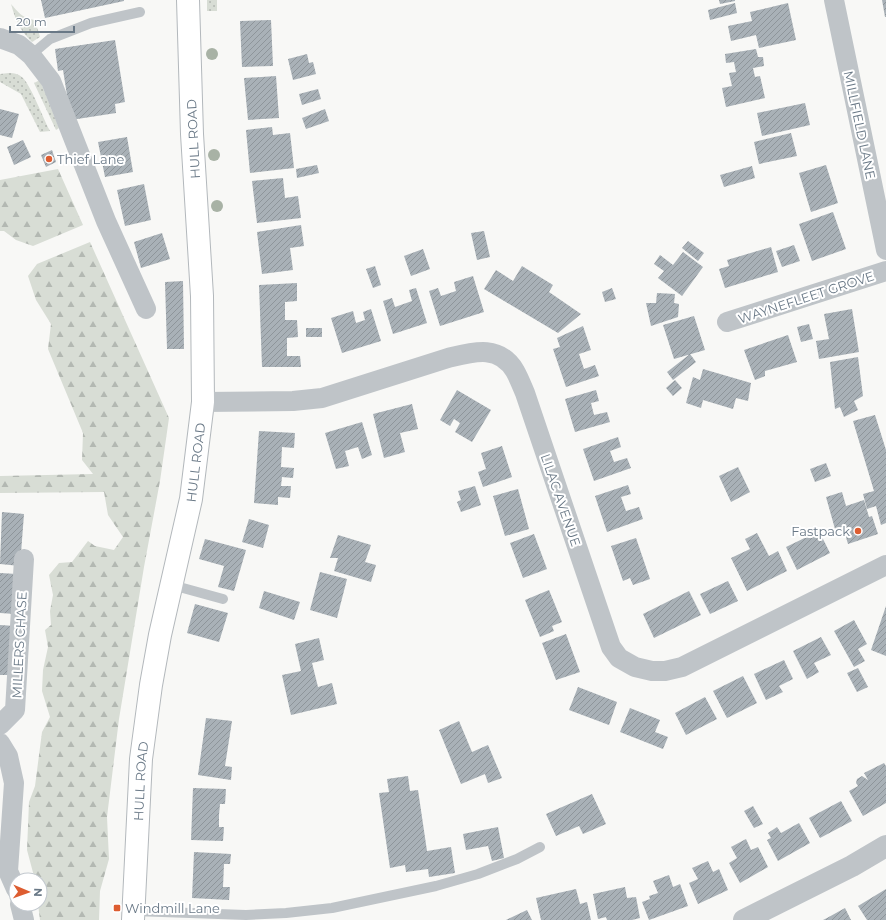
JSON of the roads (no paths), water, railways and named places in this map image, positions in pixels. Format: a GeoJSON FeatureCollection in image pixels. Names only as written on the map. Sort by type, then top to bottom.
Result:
{"type":"FeatureCollection","features":[{"type":"Feature","properties":{"kind":"main road","name":"HULL ROAD"},"geometry":{"type":"LineString","coordinates":[[133,916],[141,759],[158,649],[192,498],[203,402],[202,296],[192,134],[188,0]]}},
{"type":"Feature","properties":{"kind":"street","name":"MILLFIELD LANE"},"geometry":{"type":"LineString","coordinates":[[834,0],[886,250]]}},
{"type":"Feature","properties":{"kind":"street"},"geometry":{"type":"LineString","coordinates":[[0,38],[19,46],[31,55],[51,81],[106,221],[146,309]]}},
{"type":"Feature","properties":{"kind":"street","name":"WAYNEFLEET GROVE"},"geometry":{"type":"LineString","coordinates":[[727,322],[886,271]]}},
{"type":"Feature","properties":{"kind":"street","name":"LILAC AVENUE"},"geometry":{"type":"LineString","coordinates":[[203,402],[293,401],[322,398],[448,358],[487,351],[502,356],[514,370],[525,393],[611,647],[619,658],[635,667],[665,672],[682,667],[886,565]]}},
{"type":"Feature","properties":{"kind":"street","name":"MILLERS CHASE"},"geometry":{"type":"LineString","coordinates":[[0,725],[15,710],[24,559]]}},
{"type":"Feature","properties":{"kind":"street"},"geometry":{"type":"LineString","coordinates":[[0,743],[8,756],[14,783],[4,868]]}},
{"type":"Feature","properties":{"kind":"street"},"geometry":{"type":"LineString","coordinates":[[744,920],[852,866],[886,846]]}},
{"type":"Feature","properties":{"kind":"lane"},"geometry":{"type":"LineString","coordinates":[[31,55],[50,39],[90,24],[140,12]]}},
{"type":"Feature","properties":{"kind":"lane"},"geometry":{"type":"LineString","coordinates":[[172,584],[224,599]]}},
{"type":"Feature","properties":{"kind":"lane"},"geometry":{"type":"LineString","coordinates":[[133,916],[246,915],[286,913],[332,908],[428,888],[478,874],[517,859],[540,847]]}},
{"type":"Feature","properties":{"kind":"place","name":"Thief Lane"},"geometry":{"type":"Point","coordinates":[49,159]}},
{"type":"Feature","properties":{"kind":"place","name":"Fastpack"},"geometry":{"type":"Point","coordinates":[858,531]}},
{"type":"Feature","properties":{"kind":"place","name":"Windmill Lane"},"geometry":{"type":"Point","coordinates":[117,908]}}]}
